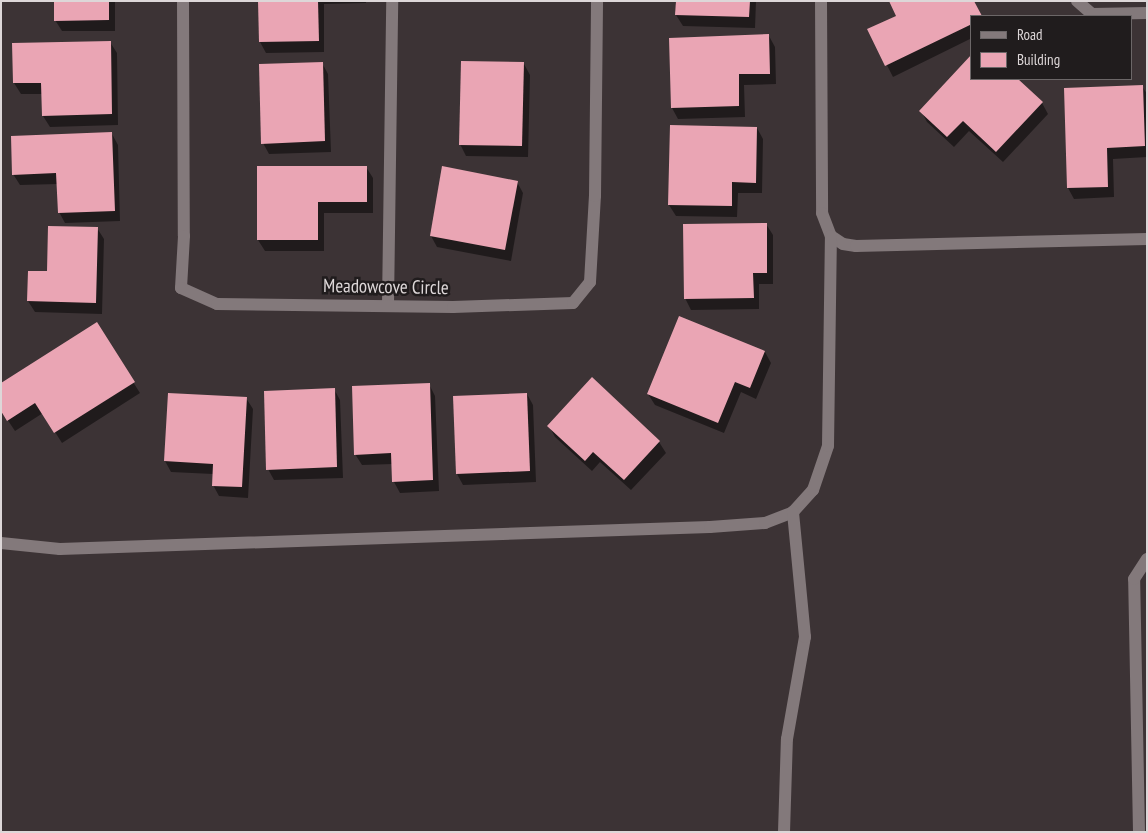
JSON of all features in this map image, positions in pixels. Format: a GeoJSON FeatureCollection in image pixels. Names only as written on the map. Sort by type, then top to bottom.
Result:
{"type":"FeatureCollection","features":[{"type":"Feature","properties":{"kind":"street","name":"Meadowcove Circle"},"geometry":{"type":"LineString","coordinates":[[183,1],[184,236],[181,288],[216,304],[388,304],[453,307],[573,303],[590,282],[595,196],[597,1]]}},
{"type":"Feature","properties":{"kind":"street"},"geometry":{"type":"LineString","coordinates":[[388,304],[392,1]]}},
{"type":"Feature","properties":{"kind":"street"},"geometry":{"type":"LineString","coordinates":[[1,543],[60,549],[710,527],[765,523],[793,512],[813,490],[828,446],[831,236],[822,213],[821,1]]}},
{"type":"Feature","properties":{"kind":"street"},"geometry":{"type":"LineString","coordinates":[[1077,1],[1092,14],[1147,13]]}},
{"type":"Feature","properties":{"kind":"street"},"geometry":{"type":"LineString","coordinates":[[831,236],[843,244],[856,246],[1147,239]]}},
{"type":"Feature","properties":{"kind":"street"},"geometry":{"type":"LineString","coordinates":[[784,832],[787,739],[805,636],[793,512]]}},
{"type":"Feature","properties":{"kind":"street"},"geometry":{"type":"LineString","coordinates":[[1139,832],[1134,579],[1147,559]]}},
{"type":"Feature","properties":{"kind":"building"},"geometry":{"type":"Polygon","coordinates":[[[54,1],[109,1],[109,20],[54,21],[54,1]]]}},
{"type":"Feature","properties":{"kind":"building"},"geometry":{"type":"Polygon","coordinates":[[[258,1],[318,1],[319,41],[259,42],[258,1]]]}},
{"type":"Feature","properties":{"kind":"building"},"geometry":{"type":"Polygon","coordinates":[[[676,1],[750,1],[749,17],[675,15],[676,1]]]}},
{"type":"Feature","properties":{"kind":"building"},"geometry":{"type":"Polygon","coordinates":[[[889,1],[974,1],[981,15],[970,15],[970,25],[885,66],[867,29],[896,16],[889,1]]]}},
{"type":"Feature","properties":{"kind":"building"},"geometry":{"type":"Polygon","coordinates":[[[769,34],[770,74],[739,74],[739,106],[671,108],[669,38],[769,34]]]}},
{"type":"Feature","properties":{"kind":"building"},"geometry":{"type":"Polygon","coordinates":[[[111,41],[112,114],[42,116],[41,83],[13,83],[12,43],[111,41]]]}},
{"type":"Feature","properties":{"kind":"building"},"geometry":{"type":"Polygon","coordinates":[[[970,56],[970,80],[1019,80],[1043,102],[996,152],[963,121],[947,137],[919,111],[970,56]]]}},
{"type":"Feature","properties":{"kind":"building"},"geometry":{"type":"Polygon","coordinates":[[[461,61],[524,62],[522,146],[459,145],[461,61]]]}},
{"type":"Feature","properties":{"kind":"building"},"geometry":{"type":"Polygon","coordinates":[[[323,62],[325,141],[261,144],[259,64],[323,62]]]}},
{"type":"Feature","properties":{"kind":"building"},"geometry":{"type":"Polygon","coordinates":[[[1143,85],[1145,146],[1107,148],[1108,187],[1067,188],[1064,88],[1143,85]]]}},
{"type":"Feature","properties":{"kind":"building"},"geometry":{"type":"Polygon","coordinates":[[[670,125],[757,127],[756,183],[732,182],[732,206],[668,205],[670,125]]]}},
{"type":"Feature","properties":{"kind":"building"},"geometry":{"type":"Polygon","coordinates":[[[112,132],[115,211],[58,213],[56,173],[12,175],[11,136],[112,132]]]}},
{"type":"Feature","properties":{"kind":"building"},"geometry":{"type":"Polygon","coordinates":[[[257,166],[367,166],[367,202],[318,202],[318,240],[257,240],[257,166]]]}},
{"type":"Feature","properties":{"kind":"building"},"geometry":{"type":"Polygon","coordinates":[[[442,166],[518,181],[505,250],[430,236],[442,166]]]}},
{"type":"Feature","properties":{"kind":"building"},"geometry":{"type":"Polygon","coordinates":[[[767,223],[767,273],[753,273],[754,298],[684,299],[683,224],[767,223]]]}},
{"type":"Feature","properties":{"kind":"building"},"geometry":{"type":"Polygon","coordinates":[[[48,226],[98,227],[96,303],[27,301],[28,271],[47,271],[48,226]]]}},
{"type":"Feature","properties":{"kind":"building"},"geometry":{"type":"Polygon","coordinates":[[[679,316],[765,351],[750,388],[735,382],[718,423],[647,394],[679,316]]]}},
{"type":"Feature","properties":{"kind":"building"},"geometry":{"type":"Polygon","coordinates":[[[97,322],[135,382],[54,433],[35,403],[7,421],[1,411],[1,383],[97,322]]]}},
{"type":"Feature","properties":{"kind":"building"},"geometry":{"type":"Polygon","coordinates":[[[592,377],[660,441],[624,480],[593,452],[585,461],[547,426],[592,377]]]}},
{"type":"Feature","properties":{"kind":"building"},"geometry":{"type":"Polygon","coordinates":[[[430,383],[433,480],[392,482],[391,453],[354,455],[352,386],[430,383]]]}},
{"type":"Feature","properties":{"kind":"building"},"geometry":{"type":"Polygon","coordinates":[[[335,388],[337,467],[266,470],[264,391],[335,388]]]}},
{"type":"Feature","properties":{"kind":"building"},"geometry":{"type":"Polygon","coordinates":[[[168,393],[247,397],[242,487],[212,486],[213,464],[164,461],[168,393]]]}},
{"type":"Feature","properties":{"kind":"building"},"geometry":{"type":"Polygon","coordinates":[[[527,393],[530,471],[456,474],[453,396],[527,393]]]}}]}
